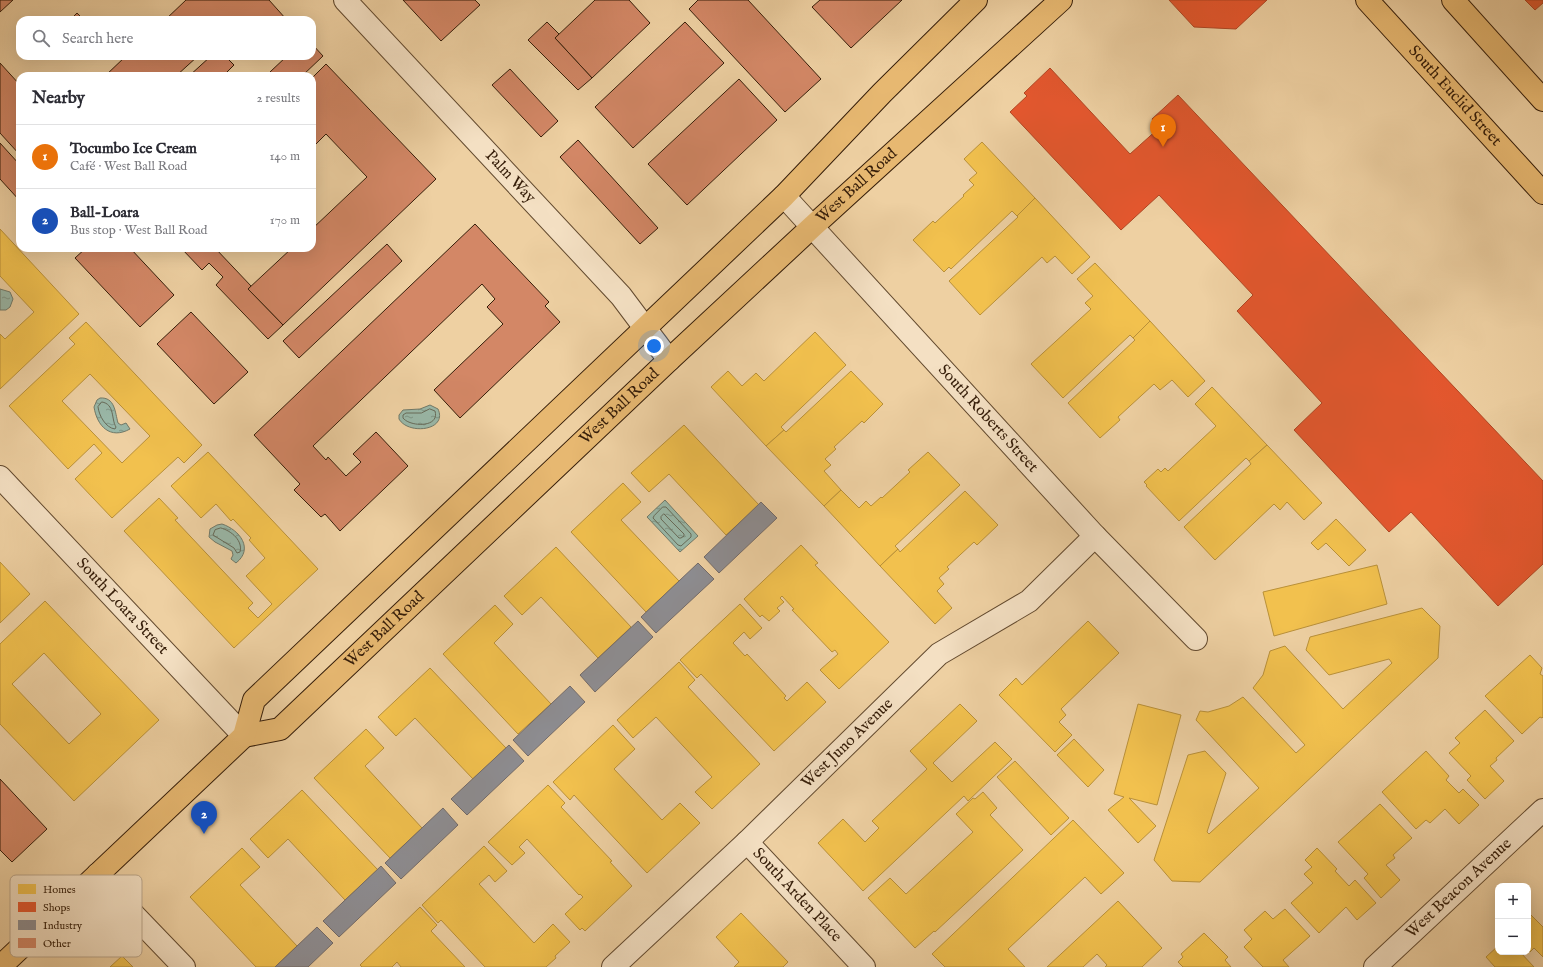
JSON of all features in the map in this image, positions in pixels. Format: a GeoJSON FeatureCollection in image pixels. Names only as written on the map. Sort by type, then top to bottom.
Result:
{"type":"FeatureCollection","features":[{"type":"Feature","properties":{"kind":"main road"},"geometry":{"type":"LineString","coordinates":[[98,874],[244,736],[254,700],[784,196],[882,93],[976,0]]}},
{"type":"Feature","properties":{"kind":"main road","name":"West Ball Road"},"geometry":{"type":"LineString","coordinates":[[244,736],[280,729],[669,360],[812,227],[1061,0]]}},
{"type":"Feature","properties":{"kind":"main road","name":"South Euclid Street"},"geometry":{"type":"LineString","coordinates":[[1367,0],[1543,193]]}},
{"type":"Feature","properties":{"kind":"main road"},"geometry":{"type":"LineString","coordinates":[[1453,0],[1543,100]]}},
{"type":"Feature","properties":{"kind":"main road"},"geometry":{"type":"LineString","coordinates":[[0,966],[10,957]]}},
{"type":"Feature","properties":{"kind":"street","name":"Palm Way"},"geometry":{"type":"LineString","coordinates":[[345,0],[621,296],[669,360]]}},
{"type":"Feature","properties":{"kind":"street","name":"South Roberts Street"},"geometry":{"type":"LineString","coordinates":[[784,196],[1095,536],[1196,639]]}},
{"type":"Feature","properties":{"kind":"street","name":"South Loara Street"},"geometry":{"type":"LineString","coordinates":[[0,477],[244,736]]}},
{"type":"Feature","properties":{"kind":"street","name":"West Juno Avenue"},"geometry":{"type":"LineString","coordinates":[[613,967],[747,842],[940,654],[1029,602],[1095,536]]}},
{"type":"Feature","properties":{"kind":"street","name":"West Beacon Avenue"},"geometry":{"type":"LineString","coordinates":[[1375,967],[1543,810]]}},
{"type":"Feature","properties":{"kind":"street","name":"South Arden Place"},"geometry":{"type":"LineString","coordinates":[[747,842],[864,967]]}},
{"type":"Feature","properties":{"kind":"street"},"geometry":{"type":"LineString","coordinates":[[142,923],[184,967]]}},
{"type":"Feature","properties":{"kind":"water"},"geometry":{"type":"Polygon","coordinates":[[[0,289],[10,292],[13,299],[10,307],[6,310],[0,310],[0,289]]]}},
{"type":"Feature","properties":{"kind":"water"},"geometry":{"type":"Polygon","coordinates":[[[100,398],[109,400],[114,406],[118,423],[121,425],[126,423],[130,429],[116,433],[111,432],[101,425],[94,407],[97,400],[100,398]]]}},
{"type":"Feature","properties":{"kind":"water"},"geometry":{"type":"Polygon","coordinates":[[[430,405],[438,409],[440,416],[437,422],[432,426],[418,429],[404,424],[399,419],[399,415],[403,410],[420,409],[430,405]]]}},
{"type":"Feature","properties":{"kind":"water"},"geometry":{"type":"Polygon","coordinates":[[[665,500],[698,536],[680,552],[647,517],[665,500]]]}},
{"type":"Feature","properties":{"kind":"water"},"geometry":{"type":"Polygon","coordinates":[[[222,524],[229,527],[239,535],[242,540],[244,552],[236,563],[231,559],[233,555],[232,551],[209,537],[210,529],[222,524]]]}},
{"type":"Feature","properties":{"kind":"building: Homes"},"geometry":{"type":"Polygon","coordinates":[[[982,142],[1035,198],[1017,216],[1012,211],[951,269],[949,267],[944,272],[913,240],[933,221],[935,223],[974,185],[969,180],[977,173],[964,159],[982,142]]]}},
{"type":"Feature","properties":{"kind":"building: Homes"},"geometry":{"type":"Polygon","coordinates":[[[1035,198],[1090,257],[1072,274],[1055,256],[1047,263],[1042,257],[980,315],[949,281],[1018,217],[1017,216],[1035,198]]]}},
{"type":"Feature","properties":{"kind":"building: Homes"},"geometry":{"type":"Polygon","coordinates":[[[0,229],[16,246],[16,252],[21,252],[79,314],[0,389],[0,334],[5,339],[34,312],[0,276],[0,229]]]}},
{"type":"Feature","properties":{"kind":"building: Homes"},"geometry":{"type":"Polygon","coordinates":[[[1095,263],[1150,321],[1133,338],[1130,335],[1063,398],[1031,364],[1091,309],[1085,303],[1093,296],[1077,279],[1095,263]]]}},
{"type":"Feature","properties":{"kind":"building: Homes"},"geometry":{"type":"Polygon","coordinates":[[[1150,321],[1205,381],[1188,397],[1172,380],[1160,390],[1154,384],[1118,417],[1120,420],[1100,438],[1068,403],[1135,340],[1133,338],[1150,321]]]}},
{"type":"Feature","properties":{"kind":"building: Homes"},"geometry":{"type":"Polygon","coordinates":[[[86,322],[202,445],[184,463],[178,457],[112,518],[75,479],[102,453],[94,444],[68,469],[9,406],[75,344],[69,338],[86,322]],[[90,374],[62,401],[122,463],[150,436],[90,374]]]}},
{"type":"Feature","properties":{"kind":"building: Homes"},"geometry":{"type":"Polygon","coordinates":[[[815,332],[846,365],[781,427],[784,430],[766,446],[711,387],[728,371],[742,386],[756,373],[764,381],[815,332]]]}},
{"type":"Feature","properties":{"kind":"building: Homes"},"geometry":{"type":"Polygon","coordinates":[[[851,371],[883,404],[864,423],[862,421],[834,447],[836,449],[825,459],[831,465],[824,471],[841,490],[824,506],[766,446],[784,430],[786,432],[851,371]]]}},
{"type":"Feature","properties":{"kind":"building: Homes"},"geometry":{"type":"Polygon","coordinates":[[[1212,387],[1267,445],[1249,461],[1246,458],[1179,521],[1144,482],[1158,469],[1161,472],[1165,468],[1168,471],[1216,426],[1195,404],[1212,387]]]}},
{"type":"Feature","properties":{"kind":"building: Homes"},"geometry":{"type":"Polygon","coordinates":[[[684,425],[759,505],[726,535],[669,474],[649,492],[631,473],[684,425]]]}},
{"type":"Feature","properties":{"kind":"building: Homes"},"geometry":{"type":"Polygon","coordinates":[[[1267,445],[1322,503],[1304,520],[1287,502],[1280,510],[1274,504],[1215,560],[1184,527],[1251,464],[1249,461],[1267,445]]]}},
{"type":"Feature","properties":{"kind":"building: Homes"},"geometry":{"type":"Polygon","coordinates":[[[208,452],[318,569],[234,648],[124,531],[159,498],[178,518],[175,520],[253,603],[248,608],[258,618],[272,604],[246,576],[265,558],[249,540],[251,538],[233,519],[231,521],[216,504],[201,518],[171,486],[208,452]]]}},
{"type":"Feature","properties":{"kind":"building: Homes"},"geometry":{"type":"Polygon","coordinates":[[[928,452],[960,485],[895,546],[898,549],[880,566],[824,506],[841,490],[859,508],[866,501],[871,506],[910,472],[908,470],[928,452]]]}},
{"type":"Feature","properties":{"kind":"building: Homes"},"geometry":{"type":"Polygon","coordinates":[[[623,483],[641,502],[621,520],[679,581],[646,612],[571,532],[623,483]]]}},
{"type":"Feature","properties":{"kind":"building: Homes"},"geometry":{"type":"Polygon","coordinates":[[[965,491],[998,525],[977,545],[974,542],[947,567],[949,569],[939,578],[944,584],[937,591],[952,608],[935,624],[880,566],[898,549],[900,552],[965,491]]]}},
{"type":"Feature","properties":{"kind":"building: Homes"},"geometry":{"type":"Polygon","coordinates":[[[1336,519],[1366,550],[1349,566],[1326,543],[1318,550],[1311,543],[1336,519]]]}},
{"type":"Feature","properties":{"kind":"building: Homes"},"geometry":{"type":"Polygon","coordinates":[[[801,545],[818,563],[815,565],[889,642],[839,689],[820,670],[838,654],[835,650],[832,652],[792,610],[794,609],[782,596],[780,598],[784,602],[777,608],[780,611],[769,621],[762,615],[760,617],[744,599],[801,545]]]}},
{"type":"Feature","properties":{"kind":"building: Homes"},"geometry":{"type":"Polygon","coordinates":[[[556,547],[631,627],[598,658],[541,597],[522,615],[504,596],[556,547]]]}},
{"type":"Feature","properties":{"kind":"building: Homes"},"geometry":{"type":"Polygon","coordinates":[[[0,562],[30,594],[0,623],[0,562]]]}},
{"type":"Feature","properties":{"kind":"building: Homes"},"geometry":{"type":"Polygon","coordinates":[[[1377,565],[1387,604],[1274,636],[1263,592],[1377,565]]]}},
{"type":"Feature","properties":{"kind":"building: Homes"},"geometry":{"type":"Polygon","coordinates":[[[45,601],[159,720],[74,801],[0,724],[0,644],[45,601]],[[44,653],[12,684],[69,744],[101,714],[44,653]]]}},
{"type":"Feature","properties":{"kind":"building: Homes"},"geometry":{"type":"Polygon","coordinates":[[[740,604],[762,628],[750,639],[744,632],[733,643],[745,656],[747,654],[786,696],[784,698],[787,701],[807,682],[826,702],[774,751],[701,674],[697,678],[680,660],[740,604]]]}},
{"type":"Feature","properties":{"kind":"building: Homes"},"geometry":{"type":"Polygon","coordinates":[[[495,605],[513,624],[494,643],[551,704],[518,734],[443,654],[495,605]]]}},
{"type":"Feature","properties":{"kind":"building: Homes"},"geometry":{"type":"Polygon","coordinates":[[[1422,608],[1440,626],[1438,658],[1200,882],[1172,881],[1154,860],[1188,755],[1205,751],[1226,773],[1207,832],[1209,834],[1259,788],[1196,720],[1200,711],[1208,712],[1229,706],[1243,697],[1296,753],[1305,745],[1253,688],[1263,675],[1270,651],[1285,646],[1343,709],[1392,663],[1389,659],[1329,675],[1306,650],[1310,637],[1422,608]]]}},
{"type":"Feature","properties":{"kind":"building: Homes"},"geometry":{"type":"Polygon","coordinates":[[[1088,621],[1119,653],[1061,709],[1066,715],[1059,722],[1072,735],[1055,752],[999,695],[1016,678],[1022,685],[1088,621]]]}},
{"type":"Feature","properties":{"kind":"building: Homes"},"geometry":{"type":"Polygon","coordinates":[[[1530,655],[1542,668],[1540,674],[1543,676],[1543,717],[1540,717],[1522,734],[1485,696],[1530,655]]]}},
{"type":"Feature","properties":{"kind":"building: Homes"},"geometry":{"type":"Polygon","coordinates":[[[679,662],[695,680],[688,687],[760,764],[712,809],[695,792],[712,777],[656,717],[633,738],[617,720],[679,662]]]}},
{"type":"Feature","properties":{"kind":"building: Homes"},"geometry":{"type":"Polygon","coordinates":[[[430,668],[506,748],[473,779],[415,718],[396,736],[378,717],[430,668]]]}},
{"type":"Feature","properties":{"kind":"building: Homes"},"geometry":{"type":"Polygon","coordinates":[[[960,704],[977,721],[933,763],[952,782],[995,742],[1012,759],[968,801],[964,796],[863,891],[818,843],[843,819],[865,842],[879,828],[872,821],[927,769],[910,751],[960,704]]]}},
{"type":"Feature","properties":{"kind":"building: Homes"},"geometry":{"type":"Polygon","coordinates":[[[1138,704],[1181,715],[1157,805],[1129,798],[1156,826],[1138,843],[1108,810],[1124,797],[1114,794],[1138,704]]]}},
{"type":"Feature","properties":{"kind":"building: Homes"},"geometry":{"type":"Polygon","coordinates":[[[1485,710],[1514,741],[1496,758],[1497,760],[1490,766],[1504,781],[1485,799],[1467,780],[1471,776],[1449,753],[1460,743],[1455,738],[1485,710]]]}},
{"type":"Feature","properties":{"kind":"building: Homes"},"geometry":{"type":"Polygon","coordinates":[[[613,725],[635,749],[614,769],[662,820],[680,803],[700,823],[647,873],[574,795],[570,800],[553,782],[613,725]]]}},
{"type":"Feature","properties":{"kind":"building: Homes"},"geometry":{"type":"Polygon","coordinates":[[[366,729],[384,748],[365,766],[422,828],[390,858],[314,778],[366,729]]]}},
{"type":"Feature","properties":{"kind":"building: Homes"},"geometry":{"type":"Polygon","coordinates":[[[1074,739],[1104,770],[1088,787],[1057,755],[1074,739]]]}},
{"type":"Feature","properties":{"kind":"building: Homes"},"geometry":{"type":"Polygon","coordinates":[[[1426,751],[1449,776],[1446,780],[1459,793],[1463,789],[1479,805],[1459,824],[1445,809],[1430,823],[1426,820],[1416,829],[1382,792],[1426,751]]]}},
{"type":"Feature","properties":{"kind":"building: Homes"},"geometry":{"type":"Polygon","coordinates":[[[1015,761],[1069,818],[1051,835],[997,777],[1015,761]]]}},
{"type":"Feature","properties":{"kind":"building: Homes"},"geometry":{"type":"Polygon","coordinates":[[[548,785],[565,803],[561,807],[612,861],[610,862],[632,886],[585,931],[582,928],[580,930],[565,914],[583,897],[580,894],[579,895],[527,839],[519,847],[525,853],[512,865],[488,842],[548,785]]]}},
{"type":"Feature","properties":{"kind":"building: Homes"},"geometry":{"type":"Polygon","coordinates":[[[302,790],[378,870],[345,900],[288,839],[268,858],[250,839],[302,790]]]}},
{"type":"Feature","properties":{"kind":"building: Homes"},"geometry":{"type":"Polygon","coordinates":[[[983,792],[997,808],[990,815],[1023,850],[935,932],[934,931],[915,948],[868,898],[890,878],[906,894],[973,832],[956,814],[973,798],[975,799],[983,792]]]}},
{"type":"Feature","properties":{"kind":"building: Homes"},"geometry":{"type":"Polygon","coordinates":[[[1380,804],[1412,838],[1393,855],[1395,858],[1386,865],[1400,880],[1381,898],[1364,878],[1368,874],[1338,842],[1380,804]]]}},
{"type":"Feature","properties":{"kind":"building: Homes"},"geometry":{"type":"Polygon","coordinates":[[[1073,820],[1124,873],[1101,894],[1085,877],[1008,949],[1025,967],[945,967],[932,954],[1073,820]]]}},
{"type":"Feature","properties":{"kind":"building: Homes"},"geometry":{"type":"Polygon","coordinates":[[[484,846],[507,871],[495,882],[489,875],[479,884],[534,943],[553,924],[570,942],[546,967],[485,967],[441,920],[438,923],[422,905],[484,846]]]}},
{"type":"Feature","properties":{"kind":"building: Homes"},"geometry":{"type":"Polygon","coordinates":[[[242,848],[260,867],[240,885],[297,946],[275,967],[256,967],[190,897],[242,848]]]}},
{"type":"Feature","properties":{"kind":"building: Homes"},"geometry":{"type":"Polygon","coordinates":[[[1317,848],[1337,869],[1335,871],[1349,886],[1355,880],[1376,903],[1357,920],[1346,907],[1319,933],[1291,903],[1313,883],[1304,874],[1312,867],[1305,860],[1317,848]]]}},
{"type":"Feature","properties":{"kind":"building: Homes"},"geometry":{"type":"Polygon","coordinates":[[[1118,901],[1162,948],[1142,967],[1105,967],[1107,965],[1097,954],[1083,967],[1047,967],[1118,901]]]}},
{"type":"Feature","properties":{"kind":"building: Homes"},"geometry":{"type":"Polygon","coordinates":[[[420,907],[437,925],[431,931],[465,967],[401,967],[397,962],[392,967],[362,967],[360,965],[420,907]]]}},
{"type":"Feature","properties":{"kind":"building: Homes"},"geometry":{"type":"Polygon","coordinates":[[[1285,909],[1310,936],[1283,960],[1289,967],[1263,967],[1244,947],[1252,939],[1244,930],[1265,911],[1273,919],[1285,909]]]}},
{"type":"Feature","properties":{"kind":"building: Homes"},"geometry":{"type":"Polygon","coordinates":[[[741,913],[788,962],[783,967],[734,967],[739,962],[716,937],[741,913]]]}},
{"type":"Feature","properties":{"kind":"building: Homes"},"geometry":{"type":"Polygon","coordinates":[[[1531,915],[1543,927],[1543,957],[1534,948],[1531,951],[1531,915]]]}},
{"type":"Feature","properties":{"kind":"building: Homes"},"geometry":{"type":"Polygon","coordinates":[[[1204,933],[1228,957],[1225,960],[1231,967],[1183,967],[1178,962],[1183,957],[1181,954],[1204,933]]]}},
{"type":"Feature","properties":{"kind":"building: Homes"},"geometry":{"type":"Polygon","coordinates":[[[1495,949],[1495,955],[1523,955],[1534,967],[1495,967],[1486,957],[1495,949]]]}},
{"type":"Feature","properties":{"kind":"building: Homes"},"geometry":{"type":"Polygon","coordinates":[[[121,957],[123,957],[133,967],[110,967],[121,957]]]}},
{"type":"Feature","properties":{"kind":"building: Shops"},"geometry":{"type":"Polygon","coordinates":[[[1169,0],[1267,0],[1236,29],[1194,27],[1169,0]]]}},
{"type":"Feature","properties":{"kind":"building: Shops"},"geometry":{"type":"Polygon","coordinates":[[[1525,0],[1543,0],[1543,3],[1535,10],[1525,0]]]}},
{"type":"Feature","properties":{"kind":"building: Shops"},"geometry":{"type":"Polygon","coordinates":[[[1050,68],[1130,154],[1159,128],[1152,119],[1178,95],[1543,481],[1543,564],[1498,606],[1411,512],[1389,532],[1294,430],[1322,403],[1237,311],[1253,295],[1159,195],[1121,230],[1010,112],[1027,96],[1024,93],[1050,68]]]}},
{"type":"Feature","properties":{"kind":"building: Industry"},"geometry":{"type":"Polygon","coordinates":[[[761,502],[777,518],[719,573],[704,557],[761,502]]]}},
{"type":"Feature","properties":{"kind":"building: Industry"},"geometry":{"type":"Polygon","coordinates":[[[698,563],[714,579],[656,633],[641,617],[698,563]]]}},
{"type":"Feature","properties":{"kind":"building: Industry"},"geometry":{"type":"Polygon","coordinates":[[[638,621],[653,637],[595,692],[580,675],[638,621]]]}},
{"type":"Feature","properties":{"kind":"building: Industry"},"geometry":{"type":"Polygon","coordinates":[[[570,686],[585,702],[528,756],[513,740],[570,686]]]}},
{"type":"Feature","properties":{"kind":"building: Industry"},"geometry":{"type":"Polygon","coordinates":[[[509,745],[524,761],[467,815],[451,799],[509,745]]]}},
{"type":"Feature","properties":{"kind":"building: Industry"},"geometry":{"type":"Polygon","coordinates":[[[443,808],[458,825],[401,879],[385,863],[443,808]]]}},
{"type":"Feature","properties":{"kind":"building: Industry"},"geometry":{"type":"Polygon","coordinates":[[[381,866],[396,883],[339,937],[323,921],[381,866]]]}},
{"type":"Feature","properties":{"kind":"building: Industry"},"geometry":{"type":"Polygon","coordinates":[[[317,927],[333,943],[308,967],[275,967],[317,927]]]}},
{"type":"Feature","properties":{"kind":"building: Other"},"geometry":{"type":"Polygon","coordinates":[[[0,0],[13,0],[0,12],[0,0]]]}},
{"type":"Feature","properties":{"kind":"building: Other"},"geometry":{"type":"Polygon","coordinates":[[[186,0],[269,0],[283,16],[169,16],[186,0]]]}},
{"type":"Feature","properties":{"kind":"building: Other"},"geometry":{"type":"Polygon","coordinates":[[[403,0],[475,0],[480,5],[441,41],[403,0]]]}},
{"type":"Feature","properties":{"kind":"building: Other"},"geometry":{"type":"Polygon","coordinates":[[[595,0],[629,0],[650,23],[592,78],[555,38],[595,0]]]}},
{"type":"Feature","properties":{"kind":"building: Other"},"geometry":{"type":"Polygon","coordinates":[[[698,0],[748,0],[821,79],[785,112],[689,9],[698,0]]]}},
{"type":"Feature","properties":{"kind":"building: Other"},"geometry":{"type":"Polygon","coordinates":[[[820,0],[902,0],[851,48],[812,7],[820,0]]]}},
{"type":"Feature","properties":{"kind":"building: Other"},"geometry":{"type":"Polygon","coordinates":[[[547,22],[559,34],[555,38],[592,78],[578,90],[528,40],[547,22]]]}},
{"type":"Feature","properties":{"kind":"building: Other"},"geometry":{"type":"Polygon","coordinates":[[[685,22],[724,63],[633,148],[595,107],[685,22]]]}},
{"type":"Feature","properties":{"kind":"building: Other"},"geometry":{"type":"Polygon","coordinates":[[[316,48],[323,56],[306,72],[270,72],[283,60],[316,60],[316,48]]]}},
{"type":"Feature","properties":{"kind":"building: Other"},"geometry":{"type":"Polygon","coordinates":[[[122,60],[194,60],[180,72],[109,72],[122,60]]]}},
{"type":"Feature","properties":{"kind":"building: Other"},"geometry":{"type":"Polygon","coordinates":[[[207,60],[229,60],[234,65],[227,72],[193,72],[207,60]]]}},
{"type":"Feature","properties":{"kind":"building: Other"},"geometry":{"type":"Polygon","coordinates":[[[0,63],[16,81],[16,151],[0,133],[0,63]]]}},
{"type":"Feature","properties":{"kind":"building: Other"},"geometry":{"type":"Polygon","coordinates":[[[326,64],[436,179],[283,325],[248,289],[288,252],[316,252],[316,225],[367,177],[326,134],[316,144],[316,74],[326,64]]]}},
{"type":"Feature","properties":{"kind":"building: Other"},"geometry":{"type":"Polygon","coordinates":[[[510,69],[558,121],[541,137],[492,85],[510,69]]]}},
{"type":"Feature","properties":{"kind":"building: Other"},"geometry":{"type":"Polygon","coordinates":[[[739,79],[777,120],[687,205],[648,164],[739,79]]]}},
{"type":"Feature","properties":{"kind":"building: Other"},"geometry":{"type":"Polygon","coordinates":[[[578,140],[658,228],[640,244],[560,157],[578,140]]]}},
{"type":"Feature","properties":{"kind":"building: Other"},"geometry":{"type":"Polygon","coordinates":[[[0,143],[16,161],[16,197],[0,179],[0,143]]]}},
{"type":"Feature","properties":{"kind":"building: Other"},"geometry":{"type":"Polygon","coordinates":[[[475,224],[549,302],[545,306],[560,322],[460,418],[434,390],[503,324],[487,307],[495,299],[482,284],[313,446],[326,460],[328,457],[346,476],[361,462],[353,454],[376,432],[408,466],[340,531],[325,514],[321,517],[294,490],[300,484],[254,435],[475,224]]]}},
{"type":"Feature","properties":{"kind":"building: Other"},"geometry":{"type":"Polygon","coordinates":[[[387,244],[402,261],[299,358],[283,341],[387,244]]]}},
{"type":"Feature","properties":{"kind":"building: Other"},"geometry":{"type":"Polygon","coordinates":[[[82,252],[134,252],[174,295],[140,327],[75,258],[82,252]]]}},
{"type":"Feature","properties":{"kind":"building: Other"},"geometry":{"type":"Polygon","coordinates":[[[185,252],[219,252],[251,286],[248,289],[283,325],[268,339],[216,285],[223,277],[209,263],[202,270],[185,252]]]}},
{"type":"Feature","properties":{"kind":"building: Other"},"geometry":{"type":"Polygon","coordinates":[[[191,312],[248,372],[214,404],[157,344],[191,312]]]}},
{"type":"Feature","properties":{"kind":"building: Other"},"geometry":{"type":"Polygon","coordinates":[[[0,779],[47,829],[12,862],[0,850],[0,779]]]}},
{"type":"Feature","properties":{"kind":"place","name":"Tocumbo Ice Cream"},"geometry":{"type":"Point","coordinates":[1163,147]}},
{"type":"Feature","properties":{"kind":"place","name":"Ball-Loara"},"geometry":{"type":"Point","coordinates":[204,834]}}]}
